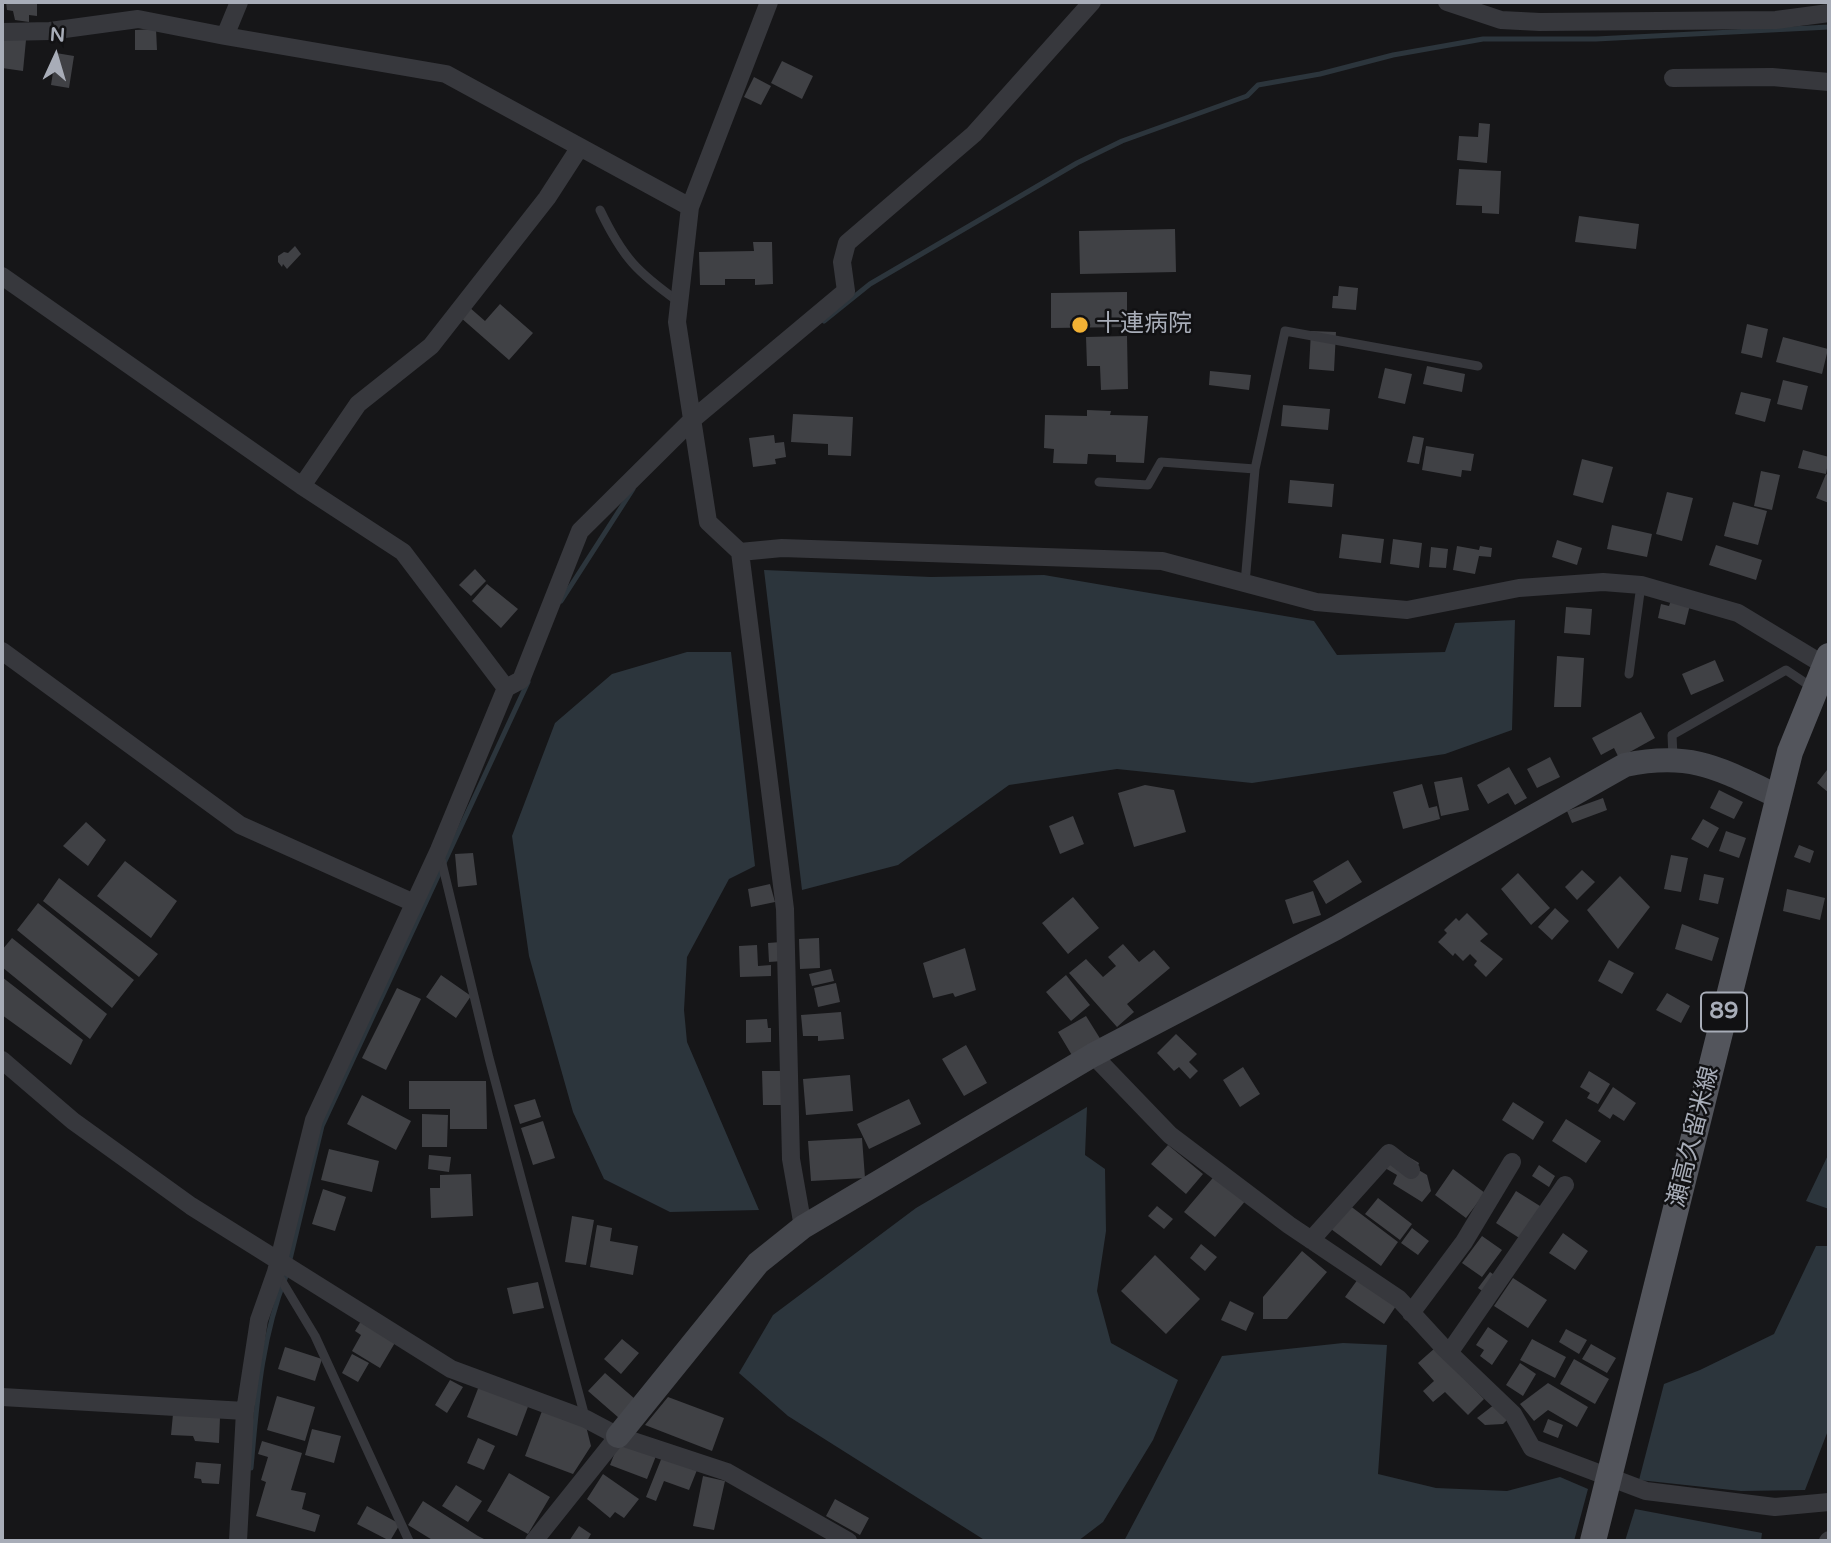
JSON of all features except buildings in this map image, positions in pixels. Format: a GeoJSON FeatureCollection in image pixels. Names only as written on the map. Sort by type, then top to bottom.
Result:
{"type":"FeatureCollection","features":[{"type":"Feature","properties":{"kind":"main road","name":"瀬高久留米線"},"geometry":{"type":"LineString","coordinates":[[1593,1541],[1790,752],[1824,677]]}},
{"type":"Feature","properties":{"kind":"street"},"geometry":{"type":"LineString","coordinates":[[225,36],[239,2]]}},
{"type":"Feature","properties":{"kind":"street"},"geometry":{"type":"LineString","coordinates":[[769,2],[690,208],[677,322],[708,522],[740,552],[785,909],[791,1159],[803,1227]]}},
{"type":"Feature","properties":{"kind":"street"},"geometry":{"type":"LineString","coordinates":[[239,1541],[245,1412],[259,1321],[276,1267],[314,1119],[439,850],[506,688],[522,680],[579,531],[694,419],[846,291],[842,262],[847,243],[974,134],[1091,2]]}},
{"type":"Feature","properties":{"kind":"street"},"geometry":{"type":"LineString","coordinates":[[1447,2],[1501,20],[1540,22],[1776,20],[1829,13]]}},
{"type":"Feature","properties":{"kind":"street"},"geometry":{"type":"LineString","coordinates":[[2,32],[50,31],[138,19],[446,74],[690,208]]}},
{"type":"Feature","properties":{"kind":"street"},"geometry":{"type":"LineString","coordinates":[[1673,78],[1772,77],[1829,82]]}},
{"type":"Feature","properties":{"kind":"street"},"geometry":{"type":"LineString","coordinates":[[302,486],[358,404],[432,346],[547,198],[580,147]]}},
{"type":"Feature","properties":{"kind":"street"},"geometry":{"type":"LineString","coordinates":[[2,276],[302,486],[403,552],[506,688]]}},
{"type":"Feature","properties":{"kind":"street"},"geometry":{"type":"LineString","coordinates":[[740,552],[782,548],[1162,561],[1316,602],[1407,610],[1519,588],[1603,582],[1641,585],[1738,613],[1824,677]]}},
{"type":"Feature","properties":{"kind":"street"},"geometry":{"type":"LineString","coordinates":[[2,651],[240,825],[414,903]]}},
{"type":"Feature","properties":{"kind":"street"},"geometry":{"type":"LineString","coordinates":[[534,1541],[758,1263],[803,1227],[1093,1055],[1336,928],[1625,765],[1674,759],[1702,762],[1779,797]]}},
{"type":"Feature","properties":{"kind":"street"},"geometry":{"type":"LineString","coordinates":[[1093,1055],[1170,1135],[1311,1240],[1399,1299],[1449,1353],[1513,1413],[1532,1448],[1646,1491],[1775,1507],[1829,1502]]}},
{"type":"Feature","properties":{"kind":"street"},"geometry":{"type":"LineString","coordinates":[[2,1060],[73,1121],[276,1267],[451,1369],[586,1419],[618,1436],[727,1472],[848,1541]]}},
{"type":"Feature","properties":{"kind":"street"},"geometry":{"type":"LineString","coordinates":[[1311,1240],[1389,1153],[1411,1170]]}},
{"type":"Feature","properties":{"kind":"street"},"geometry":{"type":"LineString","coordinates":[[1411,1313],[1464,1242],[1512,1161]]}},
{"type":"Feature","properties":{"kind":"street"},"geometry":{"type":"LineString","coordinates":[[1449,1353],[1565,1185]]}},
{"type":"Feature","properties":{"kind":"street"},"geometry":{"type":"LineString","coordinates":[[2,1397],[245,1412]]}},
{"type":"Feature","properties":{"kind":"lane"},"geometry":{"type":"LineString","coordinates":[[600,210],[614,241],[634,267],[680,302]]}},
{"type":"Feature","properties":{"kind":"lane"},"geometry":{"type":"LineString","coordinates":[[1245,583],[1255,469],[1285,331],[1478,366]]}},
{"type":"Feature","properties":{"kind":"lane"},"geometry":{"type":"LineString","coordinates":[[1099,482],[1148,485],[1161,462],[1255,469]]}},
{"type":"Feature","properties":{"kind":"lane"},"geometry":{"type":"LineString","coordinates":[[1629,674],[1641,585]]}},
{"type":"Feature","properties":{"kind":"lane"},"geometry":{"type":"LineString","coordinates":[[1674,759],[1672,735],[1786,670],[1824,677]]}},
{"type":"Feature","properties":{"kind":"lane"},"geometry":{"type":"LineString","coordinates":[[439,850],[489,1058],[586,1419]]}},
{"type":"Feature","properties":{"kind":"lane"},"geometry":{"type":"LineString","coordinates":[[276,1267],[315,1336],[408,1541]]}},
{"type":"Feature","properties":{"kind":"shaded area"},"geometry":{"type":"Polygon","coordinates":[[[764,570],[931,577],[1044,575],[1314,621],[1337,655],[1445,652],[1455,623],[1515,620],[1512,730],[1445,754],[1252,783],[1117,769],[1009,785],[898,865],[802,890],[764,570]]]}},
{"type":"Feature","properties":{"kind":"shaded area"},"geometry":{"type":"Polygon","coordinates":[[[687,652],[731,652],[755,866],[729,879],[687,957],[684,1010],[687,1042],[759,1210],[670,1212],[604,1179],[573,1112],[529,956],[512,836],[555,723],[612,674],[687,652]]]}},
{"type":"Feature","properties":{"kind":"shaded area"},"geometry":{"type":"Polygon","coordinates":[[[1087,1107],[1085,1155],[1105,1169],[1106,1231],[1097,1291],[1111,1343],[1178,1380],[1153,1440],[1103,1522],[1078,1541],[986,1541],[788,1416],[739,1373],[773,1315],[916,1208],[1087,1107]]]}},
{"type":"Feature","properties":{"kind":"shaded area"},"geometry":{"type":"Polygon","coordinates":[[[1829,1153],[1829,1209],[1806,1201],[1829,1153]]]}},
{"type":"Feature","properties":{"kind":"shaded area"},"geometry":{"type":"Polygon","coordinates":[[[1816,1246],[1829,1246],[1829,1428],[1805,1490],[1741,1491],[1639,1480],[1664,1384],[1700,1370],[1774,1334],[1816,1246]]]}},
{"type":"Feature","properties":{"kind":"shaded area"},"geometry":{"type":"Polygon","coordinates":[[[1343,1343],[1387,1345],[1378,1474],[1436,1488],[1507,1491],[1560,1477],[1588,1489],[1574,1541],[1124,1541],[1222,1356],[1343,1343]]]}},
{"type":"Feature","properties":{"kind":"shaded area"},"geometry":{"type":"Polygon","coordinates":[[[1635,1509],[1762,1533],[1761,1541],[1625,1541],[1635,1509]]]}},
{"type":"Feature","properties":{"kind":"waterway"},"geometry":{"type":"LineString","coordinates":[[824,321],[870,284],[1077,163],[1122,141],[1247,96],[1258,85],[1320,74],[1393,55],[1483,39],[1596,39],[1829,27]]}},
{"type":"Feature","properties":{"kind":"waterway"},"geometry":{"type":"LineString","coordinates":[[561,601],[633,489]]}},
{"type":"Feature","properties":{"kind":"waterway"},"geometry":{"type":"LineString","coordinates":[[251,1468],[266,1347],[322,1126],[528,682]]}},
{"type":"Feature","properties":{"kind":"place","name":"十連病院"},"geometry":{"type":"Point","coordinates":[1080,325]}}]}
